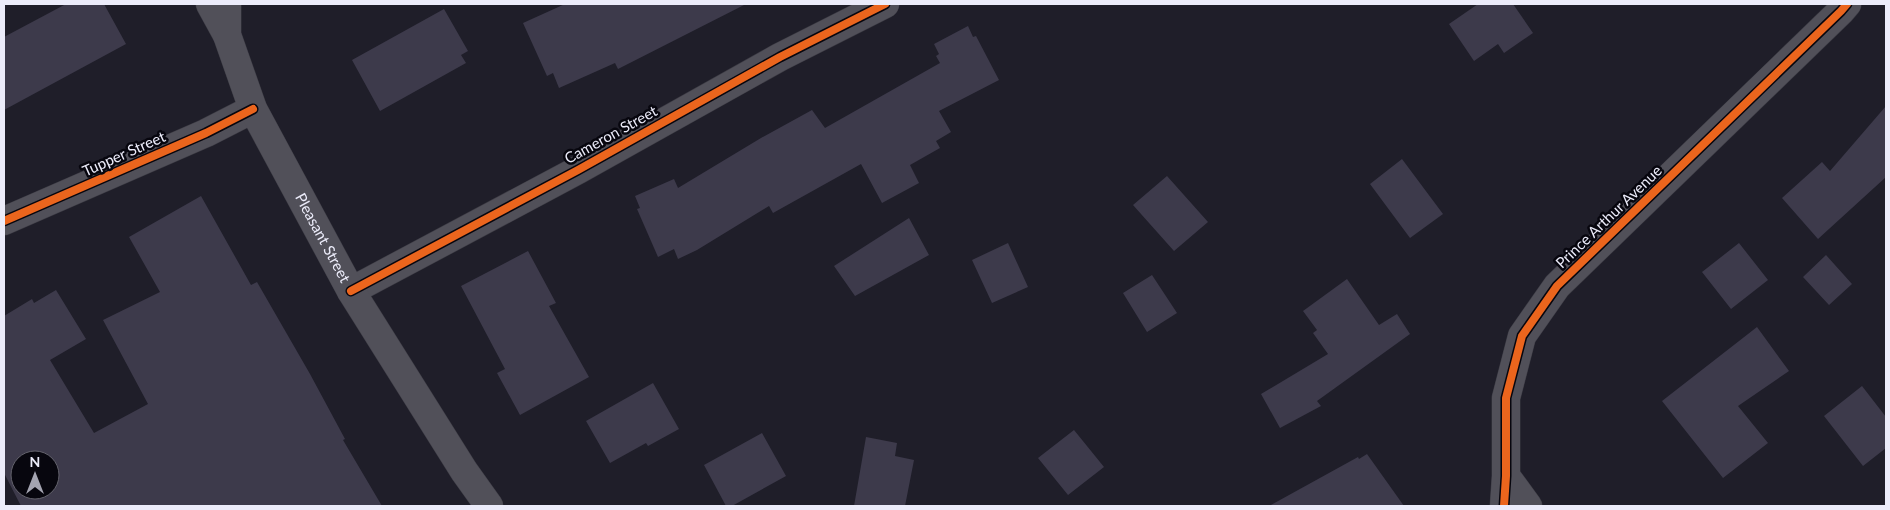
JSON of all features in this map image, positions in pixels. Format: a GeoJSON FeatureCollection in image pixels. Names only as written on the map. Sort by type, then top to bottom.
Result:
{"type":"FeatureCollection","features":[{"type":"Feature","properties":{"kind":"street"},"geometry":{"type":"LineString","coordinates":[[210,4],[227,35]]}},
{"type":"Feature","properties":{"kind":"street","name":"Pleasant Street"},"geometry":{"type":"LineString","coordinates":[[227,4],[227,35],[253,109],[351,291],[464,471],[489,506]]}},
{"type":"Feature","properties":{"kind":"street","name":"Cameron Street"},"geometry":{"type":"LineString","coordinates":[[351,291],[578,170],[780,57],[886,4]]}},
{"type":"Feature","properties":{"kind":"street","name":"Prince Arthur Avenue"},"geometry":{"type":"LineString","coordinates":[[1504,506],[1506,398],[1522,336],[1557,286],[1847,4]]}},
{"type":"Feature","properties":{"kind":"street","name":"Tupper Street"},"geometry":{"type":"LineString","coordinates":[[4,221],[206,133],[253,109]]}},
{"type":"Feature","properties":{"kind":"street"},"geometry":{"type":"LineString","coordinates":[[1506,476],[1528,506]]}},
{"type":"Feature","properties":{"kind":"building"},"geometry":{"type":"Polygon","coordinates":[[[66,4],[104,4],[126,44],[4,110],[4,37],[66,4]]]}},
{"type":"Feature","properties":{"kind":"building"},"geometry":{"type":"Polygon","coordinates":[[[565,4],[746,4],[618,69],[615,63],[559,88],[553,73],[547,76],[523,23],[565,4]]]}},
{"type":"Feature","properties":{"kind":"building"},"geometry":{"type":"Polygon","coordinates":[[[1478,4],[1513,4],[1533,33],[1504,53],[1498,44],[1474,61],[1449,24],[1478,4]]]}},
{"type":"Feature","properties":{"kind":"building"},"geometry":{"type":"Polygon","coordinates":[[[444,9],[468,51],[461,55],[466,63],[380,111],[352,60],[444,9]]]}},
{"type":"Feature","properties":{"kind":"building"},"geometry":{"type":"Polygon","coordinates":[[[968,26],[973,37],[976,36],[999,80],[939,111],[951,132],[936,141],[940,148],[910,165],[919,183],[882,203],[861,164],[773,213],[769,206],[697,250],[678,259],[674,249],[658,257],[637,209],[640,208],[635,196],[674,179],[678,188],[812,110],[825,128],[940,63],[936,56],[939,54],[934,44],[968,26]]]}},
{"type":"Feature","properties":{"kind":"building"},"geometry":{"type":"Polygon","coordinates":[[[1886,106],[1886,177],[1818,239],[1782,198],[1822,162],[1830,171],[1886,106]]]}},
{"type":"Feature","properties":{"kind":"building"},"geometry":{"type":"Polygon","coordinates":[[[1402,159],[1443,214],[1410,238],[1370,184],[1402,159]]]}},
{"type":"Feature","properties":{"kind":"building"},"geometry":{"type":"Polygon","coordinates":[[[1167,176],[1208,222],[1174,251],[1133,205],[1167,176]]]}},
{"type":"Feature","properties":{"kind":"building"},"geometry":{"type":"Polygon","coordinates":[[[201,196],[251,285],[257,282],[310,374],[345,439],[343,440],[382,506],[21,506],[18,500],[60,500],[60,450],[10,450],[10,485],[4,473],[4,316],[32,299],[34,303],[56,290],[86,339],[50,360],[94,433],[148,404],[103,320],[160,292],[129,237],[201,196]]]}},
{"type":"Feature","properties":{"kind":"building"},"geometry":{"type":"Polygon","coordinates":[[[909,218],[929,255],[855,296],[834,266],[909,218]]]}},
{"type":"Feature","properties":{"kind":"building"},"geometry":{"type":"Polygon","coordinates":[[[1008,243],[1028,287],[992,303],[972,260],[1008,243]]]}},
{"type":"Feature","properties":{"kind":"building"},"geometry":{"type":"Polygon","coordinates":[[[1739,243],[1768,280],[1731,309],[1702,272],[1739,243]]]}},
{"type":"Feature","properties":{"kind":"building"},"geometry":{"type":"Polygon","coordinates":[[[528,251],[556,303],[549,306],[589,377],[520,415],[497,373],[505,369],[461,286],[528,251]]]}},
{"type":"Feature","properties":{"kind":"building"},"geometry":{"type":"Polygon","coordinates":[[[1826,255],[1852,284],[1829,305],[1803,277],[1826,255]]]}},
{"type":"Feature","properties":{"kind":"building"},"geometry":{"type":"Polygon","coordinates":[[[1152,275],[1177,313],[1147,332],[1123,293],[1152,275]]]}},
{"type":"Feature","properties":{"kind":"building"},"geometry":{"type":"Polygon","coordinates":[[[1347,279],[1379,325],[1397,314],[1410,334],[1317,401],[1321,406],[1280,428],[1261,394],[1328,354],[1313,333],[1317,330],[1303,311],[1347,279]]]}},
{"type":"Feature","properties":{"kind":"building"},"geometry":{"type":"Polygon","coordinates":[[[1757,327],[1789,371],[1738,406],[1768,443],[1723,478],[1662,401],[1757,327]]]}},
{"type":"Feature","properties":{"kind":"building"},"geometry":{"type":"Polygon","coordinates":[[[653,383],[679,429],[648,446],[646,443],[610,463],[586,421],[653,383]]]}},
{"type":"Feature","properties":{"kind":"building"},"geometry":{"type":"Polygon","coordinates":[[[1862,386],[1886,417],[1886,448],[1863,466],[1824,416],[1862,386]]]}},
{"type":"Feature","properties":{"kind":"building"},"geometry":{"type":"Polygon","coordinates":[[[1074,430],[1104,467],[1068,495],[1038,458],[1074,430]]]}},
{"type":"Feature","properties":{"kind":"building"},"geometry":{"type":"Polygon","coordinates":[[[762,433],[786,476],[732,506],[726,506],[704,465],[762,433]]]}},
{"type":"Feature","properties":{"kind":"building"},"geometry":{"type":"Polygon","coordinates":[[[866,437],[897,443],[895,456],[914,460],[905,506],[854,506],[866,437]]]}},
{"type":"Feature","properties":{"kind":"building"},"geometry":{"type":"Polygon","coordinates":[[[1367,454],[1404,506],[1269,506],[1358,457],[1359,459],[1367,454]]]}},
{"type":"Feature","properties":{"kind":"cycle path"},"geometry":{"type":"LineString","coordinates":[[351,291],[578,170],[780,57],[885,4]]}},
{"type":"Feature","properties":{"kind":"cycle path"},"geometry":{"type":"LineString","coordinates":[[1504,506],[1506,398],[1522,336],[1557,286],[1847,4]]}},
{"type":"Feature","properties":{"kind":"cycle path"},"geometry":{"type":"LineString","coordinates":[[4,221],[206,133],[253,109]]}}]}
